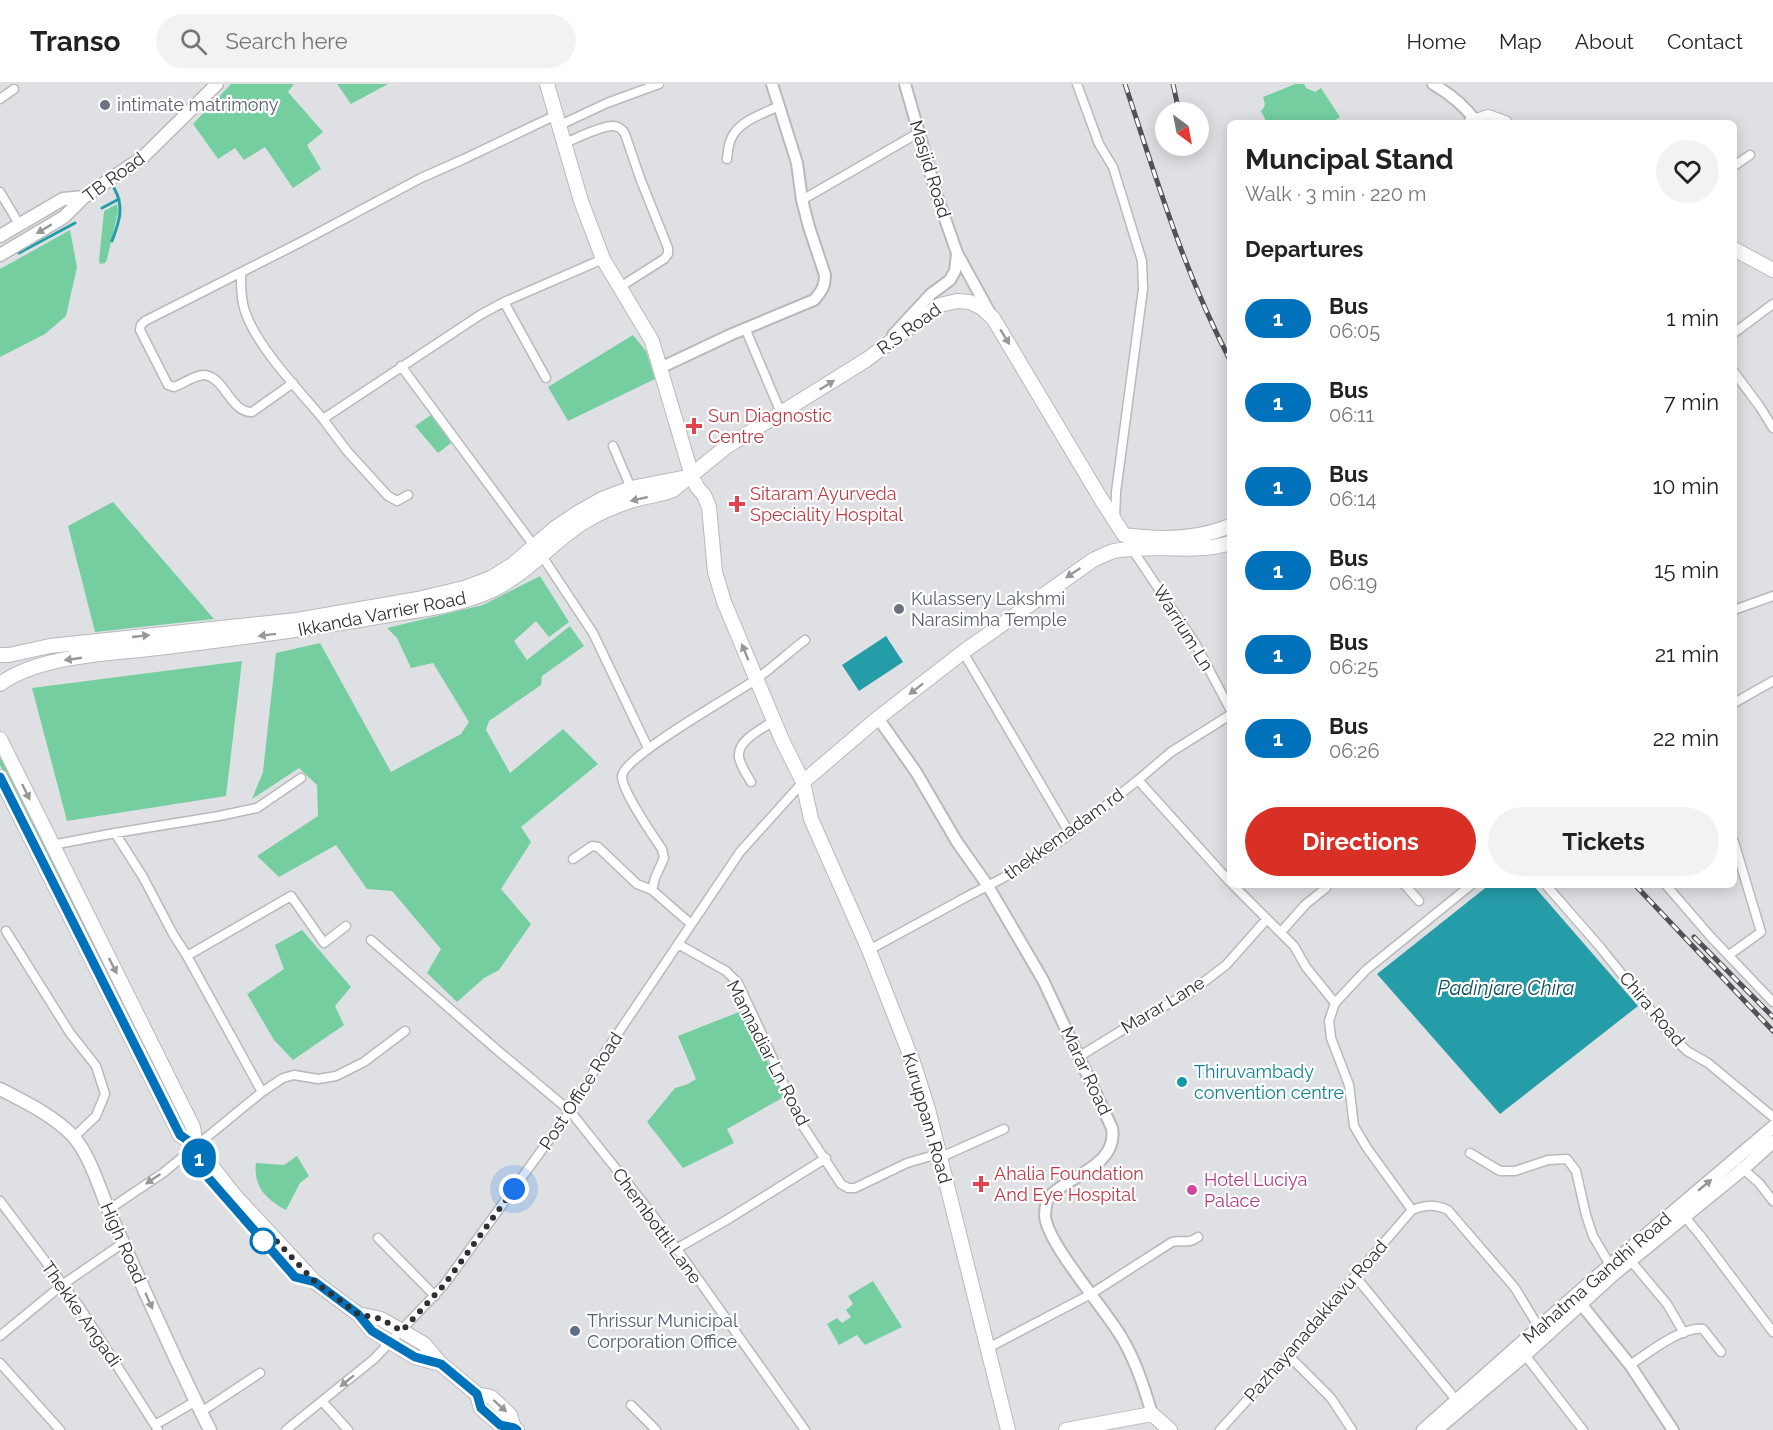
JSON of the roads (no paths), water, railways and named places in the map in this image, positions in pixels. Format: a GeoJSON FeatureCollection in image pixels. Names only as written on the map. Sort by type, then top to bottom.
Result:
{"type":"FeatureCollection","features":[{"type":"Feature","properties":{"kind":"main road","name":"TB Road"},"geometry":{"type":"LineString","coordinates":[[0,255],[64,217],[84,197],[143,157],[217,84]]}},
{"type":"Feature","properties":{"kind":"main road","name":"Kuruppam Road"},"geometry":{"type":"LineString","coordinates":[[547,84],[581,201],[603,259],[652,341],[692,476],[709,507],[718,583],[756,680],[803,782],[811,819],[868,950],[914,1065],[928,1109],[1008,1430]]}},
{"type":"Feature","properties":{"kind":"main road"},"geometry":{"type":"LineString","coordinates":[[1479,120],[1488,117],[1496,120]]}},
{"type":"Feature","properties":{"kind":"main road"},"geometry":{"type":"LineString","coordinates":[[0,236],[63,199],[84,197]]}},
{"type":"Feature","properties":{"kind":"main road"},"geometry":{"type":"LineString","coordinates":[[1737,251],[1773,270]]}},
{"type":"Feature","properties":{"kind":"main road","name":"R.S Road"},"geometry":{"type":"LineString","coordinates":[[692,476],[726,447],[866,360],[935,307],[945,302],[970,302],[982,308],[993,318],[1132,549]]}},
{"type":"Feature","properties":{"kind":"main road","name":"Ikkanda Varrier Road"},"geometry":{"type":"LineString","coordinates":[[0,655],[50,646],[297,620],[418,599],[464,588],[491,578],[607,510],[633,500],[673,490],[692,476]]}},
{"type":"Feature","properties":{"kind":"main road","name":"Ikkanda Varrier Road"},"geometry":{"type":"LineString","coordinates":[[0,684],[27,669],[69,659],[297,631],[467,600],[494,589],[518,575],[555,528],[602,499],[631,488],[692,476]]}},
{"type":"Feature","properties":{"kind":"main road"},"geometry":{"type":"LineString","coordinates":[[803,782],[878,718],[963,652],[1109,547],[1115,535],[1115,520]]}},
{"type":"Feature","properties":{"kind":"main road"},"geometry":{"type":"LineString","coordinates":[[1124,535],[1146,538],[1196,537],[1227,527]]}},
{"type":"Feature","properties":{"kind":"main road"},"geometry":{"type":"LineString","coordinates":[[1093,560],[1113,551],[1207,547],[1227,544]]}},
{"type":"Feature","properties":{"kind":"main road"},"geometry":{"type":"LineString","coordinates":[[0,739],[193,1127],[196,1146]]}},
{"type":"Feature","properties":{"kind":"main road"},"geometry":{"type":"LineString","coordinates":[[0,777],[180,1135],[196,1146],[236,1197],[315,1282],[358,1314],[372,1331],[415,1357],[441,1364]]}},
{"type":"Feature","properties":{"kind":"main road","name":"High Road"},"geometry":{"type":"LineString","coordinates":[[0,1089],[48,1116],[74,1137],[90,1164],[108,1210],[210,1430]]}},
{"type":"Feature","properties":{"kind":"main road","name":"Mahatma Gandhi Road"},"geometry":{"type":"LineString","coordinates":[[1423,1430],[1577,1301],[1631,1261],[1684,1216],[1738,1165],[1773,1127]]}},
{"type":"Feature","properties":{"kind":"main road","name":"Mahatma Gandhi Road"},"geometry":{"type":"LineString","coordinates":[[1577,1301],[1610,1265],[1738,1165],[1773,1142]]}},
{"type":"Feature","properties":{"kind":"main road"},"geometry":{"type":"LineString","coordinates":[[358,1314],[381,1319],[424,1344],[441,1364],[477,1394],[481,1408],[500,1425],[516,1429]]}},
{"type":"Feature","properties":{"kind":"main road","name":"Mahatma Gandhi Road"},"geometry":{"type":"LineString","coordinates":[[1436,1430],[1525,1355],[1542,1332]]}},
{"type":"Feature","properties":{"kind":"main road"},"geometry":{"type":"LineString","coordinates":[[1066,1430],[1152,1414],[1170,1430]]}},
{"type":"Feature","properties":{"kind":"street"},"geometry":{"type":"LineString","coordinates":[[293,382],[252,412],[241,409],[214,380],[206,375],[174,387],[168,385],[140,330],[141,325],[421,178],[558,120],[659,84]]}},
{"type":"Feature","properties":{"kind":"street"},"geometry":{"type":"LineString","coordinates":[[660,368],[746,328],[814,300],[822,291],[825,275],[802,200],[797,163],[772,84]]}},
{"type":"Feature","properties":{"kind":"street","name":"Masjid Road"},"geometry":{"type":"LineString","coordinates":[[905,84],[937,196],[957,253],[993,318]]}},
{"type":"Feature","properties":{"kind":"street"},"geometry":{"type":"LineString","coordinates":[[1077,84],[1099,144],[1113,167],[1142,261],[1143,289],[1116,492],[1115,520]]}},
{"type":"Feature","properties":{"kind":"street"},"geometry":{"type":"LineString","coordinates":[[1433,84],[1457,100],[1472,120]]}},
{"type":"Feature","properties":{"kind":"street"},"geometry":{"type":"LineString","coordinates":[[0,99],[14,90]]}},
{"type":"Feature","properties":{"kind":"street"},"geometry":{"type":"LineString","coordinates":[[728,159],[730,140],[737,130],[748,120],[779,106]]}},
{"type":"Feature","properties":{"kind":"street"},"geometry":{"type":"LineString","coordinates":[[565,143],[613,126],[621,128],[625,134],[668,248],[668,254],[664,259],[620,287]]}},
{"type":"Feature","properties":{"kind":"street"},"geometry":{"type":"LineString","coordinates":[[802,200],[918,133]]}},
{"type":"Feature","properties":{"kind":"street"},"geometry":{"type":"LineString","coordinates":[[1737,164],[1750,155]]}},
{"type":"Feature","properties":{"kind":"street"},"geometry":{"type":"LineString","coordinates":[[0,192],[19,224]]}},
{"type":"Feature","properties":{"kind":"street"},"geometry":{"type":"LineString","coordinates":[[881,348],[931,294],[950,280],[955,271],[957,253]]}},
{"type":"Feature","properties":{"kind":"street"},"geometry":{"type":"LineString","coordinates":[[322,419],[480,315],[504,302],[603,259]]}},
{"type":"Feature","properties":{"kind":"street"},"geometry":{"type":"LineString","coordinates":[[241,273],[241,294],[245,313],[269,352],[347,451],[388,496],[397,501],[408,495]]}},
{"type":"Feature","properties":{"kind":"street"},"geometry":{"type":"LineString","coordinates":[[504,302],[546,378]]}},
{"type":"Feature","properties":{"kind":"street"},"geometry":{"type":"LineString","coordinates":[[1737,331],[1773,304]]}},
{"type":"Feature","properties":{"kind":"street"},"geometry":{"type":"LineString","coordinates":[[746,328],[781,413]]}},
{"type":"Feature","properties":{"kind":"street"},"geometry":{"type":"LineString","coordinates":[[400,366],[538,552],[593,633],[648,748]]}},
{"type":"Feature","properties":{"kind":"street"},"geometry":{"type":"LineString","coordinates":[[1737,376],[1773,428]]}},
{"type":"Feature","properties":{"kind":"street"},"geometry":{"type":"LineString","coordinates":[[613,446],[631,488]]}},
{"type":"Feature","properties":{"kind":"street","name":"Warrium Ln"},"geometry":{"type":"LineString","coordinates":[[1132,549],[1195,642],[1227,703]]}},
{"type":"Feature","properties":{"kind":"street"},"geometry":{"type":"LineString","coordinates":[[1737,609],[1773,596]]}},
{"type":"Feature","properties":{"kind":"street"},"geometry":{"type":"LineString","coordinates":[[652,890],[664,858],[662,849],[625,789],[622,776],[627,766],[648,748],[756,680],[805,640]]}},
{"type":"Feature","properties":{"kind":"street"},"geometry":{"type":"LineString","coordinates":[[963,652],[1070,834]]}},
{"type":"Feature","properties":{"kind":"street"},"geometry":{"type":"LineString","coordinates":[[1737,701],[1773,681]]}},
{"type":"Feature","properties":{"kind":"street"},"geometry":{"type":"LineString","coordinates":[[1138,780],[1171,752],[1227,717]]}},
{"type":"Feature","properties":{"kind":"street","name":"Marar Road"},"geometry":{"type":"LineString","coordinates":[[878,718],[916,772],[957,842],[988,886],[1043,980],[1112,1128],[1114,1138],[1105,1156],[1088,1171],[1055,1191],[1047,1201],[1045,1217],[1055,1244],[1122,1338],[1139,1371],[1152,1414]]}},
{"type":"Feature","properties":{"kind":"street"},"geometry":{"type":"LineString","coordinates":[[751,782],[739,758],[739,750],[743,743],[774,721]]}},
{"type":"Feature","properties":{"kind":"street"},"geometry":{"type":"LineString","coordinates":[[52,845],[257,808],[301,778]]}},
{"type":"Feature","properties":{"kind":"street","name":"thekkemadam rd"},"geometry":{"type":"LineString","coordinates":[[868,950],[1027,864],[1070,834],[1138,780],[1227,879]]}},
{"type":"Feature","properties":{"kind":"street","name":"Post Office Road"},"geometry":{"type":"LineString","coordinates":[[292,1428],[374,1359],[435,1296],[570,1112],[606,1051],[740,852],[803,782]]}},
{"type":"Feature","properties":{"kind":"street"},"geometry":{"type":"LineString","coordinates":[[115,832],[143,877],[262,1092]]}},
{"type":"Feature","properties":{"kind":"street"},"geometry":{"type":"LineString","coordinates":[[573,860],[592,846],[598,847],[637,884],[652,890],[692,924]]}},
{"type":"Feature","properties":{"kind":"street"},"geometry":{"type":"LineString","coordinates":[[1729,955],[1761,932],[1737,852]]}},
{"type":"Feature","properties":{"kind":"street"},"geometry":{"type":"LineString","coordinates":[[1236,888],[1294,946],[1306,967],[1335,1003]]}},
{"type":"Feature","properties":{"kind":"street"},"geometry":{"type":"LineString","coordinates":[[1281,932],[1306,904],[1326,888]]}},
{"type":"Feature","properties":{"kind":"street"},"geometry":{"type":"LineString","coordinates":[[1408,888],[1419,901]]}},
{"type":"Feature","properties":{"kind":"street"},"geometry":{"type":"LineString","coordinates":[[1467,888],[1366,970],[1335,1003],[1329,1021],[1331,1038],[1349,1085],[1354,1126],[1367,1148],[1412,1210],[1436,1205],[1448,1210],[1515,1288],[1542,1332]]}},
{"type":"Feature","properties":{"kind":"street","name":"Chira Road"},"geometry":{"type":"LineString","coordinates":[[1549,888],[1600,947],[1669,1033],[1687,1051],[1708,1063],[1773,1117]]}},
{"type":"Feature","properties":{"kind":"street"},"geometry":{"type":"LineString","coordinates":[[1669,888],[1773,1002]]}},
{"type":"Feature","properties":{"kind":"street"},"geometry":{"type":"LineString","coordinates":[[187,956],[291,896],[324,943],[346,926]]}},
{"type":"Feature","properties":{"kind":"street","name":"Marar Lane"},"geometry":{"type":"LineString","coordinates":[[1080,1056],[1145,1016],[1188,994],[1226,965],[1266,920]]}},
{"type":"Feature","properties":{"kind":"street"},"geometry":{"type":"LineString","coordinates":[[6,931],[70,1033],[96,1066],[105,1094],[96,1116],[74,1137]]}},
{"type":"Feature","properties":{"kind":"street","name":"Chembottil Lane"},"geometry":{"type":"LineString","coordinates":[[371,940],[570,1112],[652,1214],[805,1430]]}},
{"type":"Feature","properties":{"kind":"street","name":"Mannadiar Ln Road"},"geometry":{"type":"LineString","coordinates":[[678,944],[726,970],[738,983],[799,1120],[841,1184],[848,1188],[855,1188],[907,1163],[939,1156],[1004,1129]]}},
{"type":"Feature","properties":{"kind":"street"},"geometry":{"type":"LineString","coordinates":[[108,1210],[163,1173],[262,1092],[283,1078],[294,1075],[318,1079],[336,1076],[364,1062],[405,1031]]}},
{"type":"Feature","properties":{"kind":"street"},"geometry":{"type":"LineString","coordinates":[[1470,1153],[1500,1171],[1515,1171],[1548,1160],[1567,1159],[1576,1171],[1593,1236],[1610,1265]]}},
{"type":"Feature","properties":{"kind":"street"},"geometry":{"type":"LineString","coordinates":[[676,1249],[826,1158]]}},
{"type":"Feature","properties":{"kind":"street"},"geometry":{"type":"LineString","coordinates":[[1738,1165],[1759,1183],[1773,1201]]}},
{"type":"Feature","properties":{"kind":"street","name":"Thekke Angadi"},"geometry":{"type":"LineString","coordinates":[[0,1201],[79,1305],[157,1427]]}},
{"type":"Feature","properties":{"kind":"street","name":"Pazhayanadakkavu Road"},"geometry":{"type":"LineString","coordinates":[[1220,1430],[1288,1355],[1412,1210]]}},
{"type":"Feature","properties":{"kind":"street"},"geometry":{"type":"LineString","coordinates":[[1684,1216],[1773,1332]]}},
{"type":"Feature","properties":{"kind":"street"},"geometry":{"type":"LineString","coordinates":[[988,1348],[1092,1294],[1172,1242],[1186,1243],[1198,1237]]}},
{"type":"Feature","properties":{"kind":"street"},"geometry":{"type":"LineString","coordinates":[[378,1238],[435,1296]]}},
{"type":"Feature","properties":{"kind":"street"},"geometry":{"type":"LineString","coordinates":[[0,1336],[62,1285],[123,1243]]}},
{"type":"Feature","properties":{"kind":"street"},"geometry":{"type":"LineString","coordinates":[[1631,1261],[1667,1304],[1684,1333]]}},
{"type":"Feature","properties":{"kind":"street"},"geometry":{"type":"LineString","coordinates":[[1355,1276],[1457,1401]]}},
{"type":"Feature","properties":{"kind":"street"},"geometry":{"type":"LineString","coordinates":[[1577,1301],[1630,1365],[1673,1430]]}},
{"type":"Feature","properties":{"kind":"street"},"geometry":{"type":"LineString","coordinates":[[1630,1365],[1668,1341],[1696,1328],[1703,1329],[1721,1352]]}},
{"type":"Feature","properties":{"kind":"street"},"geometry":{"type":"LineString","coordinates":[[1288,1355],[1331,1398],[1352,1430]]}},
{"type":"Feature","properties":{"kind":"street"},"geometry":{"type":"LineString","coordinates":[[1525,1355],[1582,1430]]}},
{"type":"Feature","properties":{"kind":"street"},"geometry":{"type":"LineString","coordinates":[[0,1363],[60,1430]]}},
{"type":"Feature","properties":{"kind":"street"},"geometry":{"type":"LineString","coordinates":[[157,1427],[260,1373]]}},
{"type":"Feature","properties":{"kind":"street"},"geometry":{"type":"LineString","coordinates":[[322,1401],[348,1430]]}},
{"type":"Feature","properties":{"kind":"street"},"geometry":{"type":"LineString","coordinates":[[631,1405],[656,1430]]}},
{"type":"Feature","properties":{"kind":"water"},"geometry":{"type":"Polygon","coordinates":[[[886,636],[903,662],[859,691],[842,665],[886,636]]]}},
{"type":"Feature","properties":{"kind":"water","name":"Padinjare Chira"},"geometry":{"type":"Polygon","coordinates":[[[1485,888],[1536,888],[1638,1006],[1500,1114],[1377,974],[1485,888]]]}},
{"type":"Feature","properties":{"kind":"waterway"},"geometry":{"type":"LineString","coordinates":[[112,241],[119,221],[120,208],[114,188]]}},
{"type":"Feature","properties":{"kind":"waterway"},"geometry":{"type":"LineString","coordinates":[[102,208],[119,199]]}},
{"type":"Feature","properties":{"kind":"waterway"},"geometry":{"type":"LineString","coordinates":[[19,253],[75,223]]}},
{"type":"Feature","properties":{"kind":"railway"},"geometry":{"type":"LineString","coordinates":[[1125,84],[1185,259],[1227,354]]}},
{"type":"Feature","properties":{"kind":"railway"},"geometry":{"type":"LineString","coordinates":[[1173,84],[1177,102]]}},
{"type":"Feature","properties":{"kind":"railway"},"geometry":{"type":"LineString","coordinates":[[1638,888],[1773,1031]]}},
{"type":"Feature","properties":{"kind":"railway"},"geometry":{"type":"LineString","coordinates":[[1694,937],[1773,1017]]}},
{"type":"Feature","properties":{"kind":"place","name":"intimate matrimony"},"geometry":{"type":"Point","coordinates":[105,105]}},
{"type":"Feature","properties":{"kind":"place","name":"Sun Diagnostic Centre"},"geometry":{"type":"Point","coordinates":[694,426]}},
{"type":"Feature","properties":{"kind":"place","name":"Sitaram Ayurveda Speciality Hospital"},"geometry":{"type":"Point","coordinates":[737,504]}},
{"type":"Feature","properties":{"kind":"place","name":"Kulassery Lakshmi Narasimha Temple"},"geometry":{"type":"Point","coordinates":[899,609]}},
{"type":"Feature","properties":{"kind":"place","name":"Thiruvambady convention centre"},"geometry":{"type":"Point","coordinates":[1182,1082]}},
{"type":"Feature","properties":{"kind":"place","name":"Ahalia Foundation And Eye Hospital"},"geometry":{"type":"Point","coordinates":[981,1184]}},
{"type":"Feature","properties":{"kind":"place","name":"Hotel Luciya Palace"},"geometry":{"type":"Point","coordinates":[1192,1190]}},
{"type":"Feature","properties":{"kind":"place","name":"Thrissur Municipal Corporation Office"},"geometry":{"type":"Point","coordinates":[575,1331]}}]}
